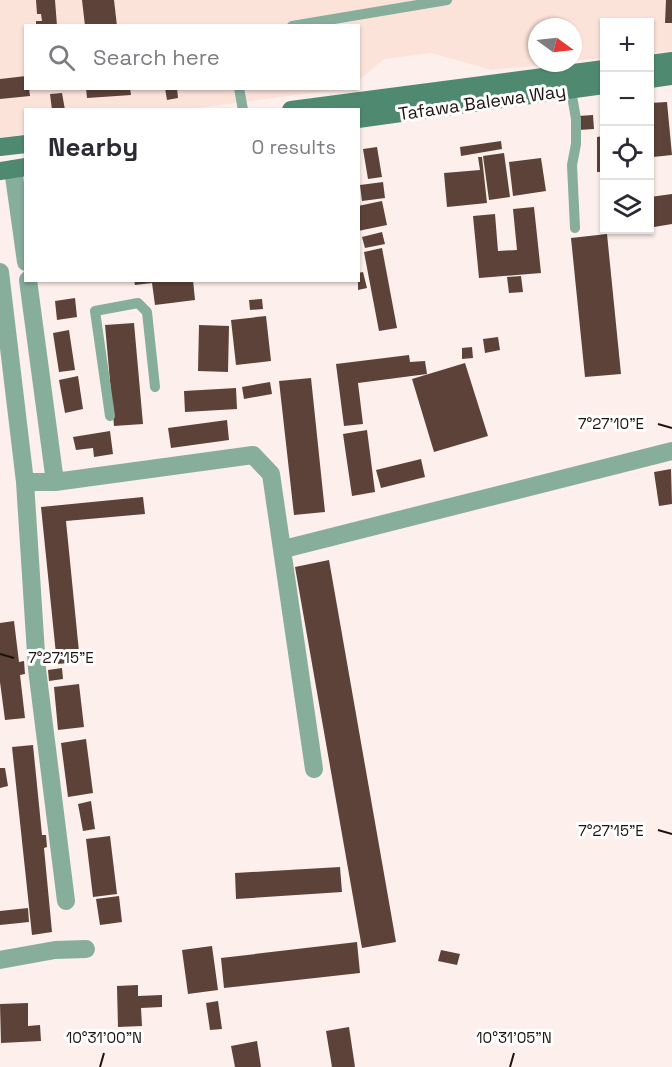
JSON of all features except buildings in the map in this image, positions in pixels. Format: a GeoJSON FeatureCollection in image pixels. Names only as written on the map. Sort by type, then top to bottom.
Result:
{"type":"FeatureCollection","features":[{"type":"Feature","properties":{"kind":"main road"},"geometry":{"type":"LineString","coordinates":[[654,63],[672,61]]}},
{"type":"Feature","properties":{"kind":"main road","name":"Tafawa Balewa Way"},"geometry":{"type":"LineString","coordinates":[[306,108],[600,70]]}},
{"type":"Feature","properties":{"kind":"main road"},"geometry":{"type":"LineString","coordinates":[[654,78],[672,76]]}},
{"type":"Feature","properties":{"kind":"main road","name":"Tafawa Balewa Way"},"geometry":{"type":"LineString","coordinates":[[360,119],[600,86]]}},
{"type":"Feature","properties":{"kind":"main road"},"geometry":{"type":"LineString","coordinates":[[0,147],[24,144]]}},
{"type":"Feature","properties":{"kind":"street"},"geometry":{"type":"LineString","coordinates":[[13,169],[24,248]]}},
{"type":"Feature","properties":{"kind":"street"},"geometry":{"type":"LineString","coordinates":[[0,272],[25,482],[37,669],[66,901]]}},
{"type":"Feature","properties":{"kind":"street"},"geometry":{"type":"LineString","coordinates":[[28,282],[55,482]]}},
{"type":"Feature","properties":{"kind":"street"},"geometry":{"type":"LineString","coordinates":[[284,549],[672,451]]}},
{"type":"Feature","properties":{"kind":"street"},"geometry":{"type":"LineString","coordinates":[[25,482],[55,482],[253,455],[271,474],[284,549],[314,769]]}},
{"type":"Feature","properties":{"kind":"street"},"geometry":{"type":"LineString","coordinates":[[0,960],[44,951],[87,949]]}},
{"type":"Feature","properties":{"kind":"lane"},"geometry":{"type":"LineString","coordinates":[[304,24],[447,0]]}},
{"type":"Feature","properties":{"kind":"lane"},"geometry":{"type":"LineString","coordinates":[[239,90],[243,108]]}},
{"type":"Feature","properties":{"kind":"lane"},"geometry":{"type":"LineString","coordinates":[[571,90],[576,119],[576,144],[572,165],[575,228]]}},
{"type":"Feature","properties":{"kind":"lane"},"geometry":{"type":"LineString","coordinates":[[110,416],[95,311],[138,303],[147,312],[155,387]]}},
{"type":"Feature","properties":{"kind":"shaded area"},"geometry":{"type":"Polygon","coordinates":[[[0,0],[672,0],[672,51],[654,53],[654,18],[600,18],[600,58],[582,60],[582,18],[528,18],[528,66],[492,70],[431,53],[384,59],[360,79],[360,24],[24,24],[24,90],[334,90],[198,108],[24,108],[24,134],[0,138],[0,0]]]}}]}
